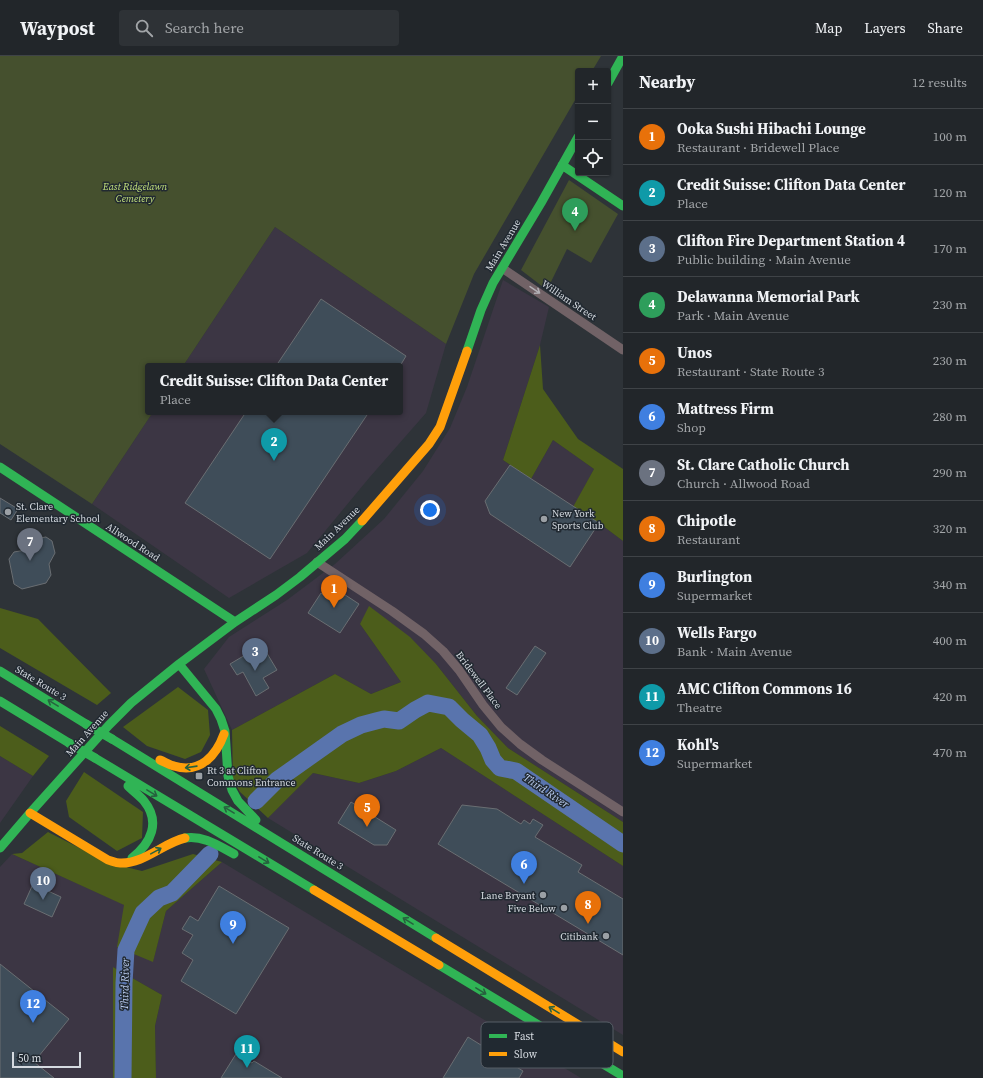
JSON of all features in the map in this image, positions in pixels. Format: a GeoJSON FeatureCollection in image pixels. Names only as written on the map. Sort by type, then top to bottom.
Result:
{"type":"FeatureCollection","features":[{"type":"Feature","properties":{"kind":"main road"},"geometry":{"type":"LineString","coordinates":[[611,78],[623,56]]}},
{"type":"Feature","properties":{"kind":"main road","name":"Main Avenue"},"geometry":{"type":"LineString","coordinates":[[0,848],[109,725],[131,703],[234,622],[276,595],[300,577],[345,539],[429,444],[440,427],[481,310],[493,283],[576,140]]}},
{"type":"Feature","properties":{"kind":"main road"},"geometry":{"type":"LineString","coordinates":[[562,165],[623,206]]}},
{"type":"Feature","properties":{"kind":"main road","name":"Allwood Road"},"geometry":{"type":"LineString","coordinates":[[0,467],[234,622]]}},
{"type":"Feature","properties":{"kind":"main road"},"geometry":{"type":"LineString","coordinates":[[179,664],[216,709],[221,719],[225,731],[228,776],[232,790],[238,800],[274,838]]}},
{"type":"Feature","properties":{"kind":"main road","name":"State Route 3"},"geometry":{"type":"LineString","coordinates":[[0,671],[574,1022]]}},
{"type":"Feature","properties":{"kind":"main road"},"geometry":{"type":"LineString","coordinates":[[0,701],[534,1022]]}},
{"type":"Feature","properties":{"kind":"main road"},"geometry":{"type":"LineString","coordinates":[[112,739],[176,767],[188,768],[200,766],[210,759],[222,741],[225,731]]}},
{"type":"Feature","properties":{"kind":"main road"},"geometry":{"type":"LineString","coordinates":[[95,758],[145,802],[151,813],[153,823],[152,833],[148,843],[139,853],[130,859],[119,863]]}},
{"type":"Feature","properties":{"kind":"main road"},"geometry":{"type":"LineString","coordinates":[[30,813],[108,860],[119,863],[134,861],[176,840],[186,838],[206,840],[238,857]]}},
{"type":"Feature","properties":{"kind":"main road"},"geometry":{"type":"LineString","coordinates":[[266,872],[448,970]]}},
{"type":"Feature","properties":{"kind":"main road","name":"State Route 3"},"geometry":{"type":"LineString","coordinates":[[613,1046],[623,1052]]}},
{"type":"Feature","properties":{"kind":"main road"},"geometry":{"type":"LineString","coordinates":[[610,1068],[623,1076]]}},
{"type":"Feature","properties":{"kind":"street"},"geometry":{"type":"LineString","coordinates":[[615,71],[623,76]]}},
{"type":"Feature","properties":{"kind":"street","name":"William Street"},"geometry":{"type":"LineString","coordinates":[[502,268],[623,350]]}},
{"type":"Feature","properties":{"kind":"street","name":"Bridewell Place"},"geometry":{"type":"LineString","coordinates":[[317,562],[392,611],[424,634],[443,651],[501,727],[520,744],[542,760],[623,812]]}},
{"type":"Feature","properties":{"kind":"shaded area"},"geometry":{"type":"Polygon","coordinates":[[[275,227],[446,344],[426,413],[369,478],[307,553],[229,598],[92,504],[151,415],[403,415],[403,363],[185,363],[275,227]]]}},
{"type":"Feature","properties":{"kind":"shaded area"},"geometry":{"type":"Polygon","coordinates":[[[503,280],[549,307],[540,345],[503,460],[531,479],[553,440],[594,469],[573,508],[599,523],[623,541],[623,822],[508,748],[477,716],[436,664],[370,607],[360,624],[401,682],[371,694],[335,674],[232,730],[204,669],[229,637],[287,600],[335,564],[384,519],[423,471],[450,428],[467,387],[503,280]]]}},
{"type":"Feature","properties":{"kind":"shaded area"},"geometry":{"type":"Polygon","coordinates":[[[441,748],[623,866],[623,1035],[613,1029],[613,1022],[602,1022],[268,818],[313,773],[359,783],[396,771],[441,748]]]}},
{"type":"Feature","properties":{"kind":"shaded area"},"geometry":{"type":"Polygon","coordinates":[[[0,756],[33,776],[0,823],[0,756]]]}},
{"type":"Feature","properties":{"kind":"shaded area"},"geometry":{"type":"Polygon","coordinates":[[[12,854],[125,905],[153,961],[166,911],[222,862],[488,1022],[481,1022],[481,1068],[564,1068],[581,1078],[156,1078],[155,1026],[162,995],[113,967],[113,1078],[0,1078],[0,867],[12,854]]]}},
{"type":"Feature","properties":{"kind":"green space","name":"East Ridgelawn Cemetery"},"geometry":{"type":"Polygon","coordinates":[[[0,56],[601,56],[594,68],[575,68],[575,100],[474,274],[446,344],[275,227],[185,363],[145,363],[145,415],[151,415],[92,504],[0,444],[0,56]]]}},
{"type":"Feature","properties":{"kind":"green space"},"geometry":{"type":"Polygon","coordinates":[[[569,180],[618,214],[591,263],[567,249],[547,290],[521,270],[569,180]]]}},
{"type":"Feature","properties":{"kind":"green space"},"geometry":{"type":"Polygon","coordinates":[[[540,345],[543,389],[578,439],[623,469],[623,541],[599,523],[573,507],[594,469],[553,440],[531,479],[503,460],[540,345]]]}},
{"type":"Feature","properties":{"kind":"green space"},"geometry":{"type":"Polygon","coordinates":[[[369,606],[410,637],[436,664],[477,716],[508,748],[623,822],[623,866],[441,748],[396,771],[359,783],[313,773],[268,818],[240,792],[233,780],[232,730],[335,674],[371,694],[401,682],[360,624],[369,606]]]}},
{"type":"Feature","properties":{"kind":"green space"},"geometry":{"type":"Polygon","coordinates":[[[0,608],[38,619],[111,693],[97,705],[0,648],[0,608]]]}},
{"type":"Feature","properties":{"kind":"green space"},"geometry":{"type":"Polygon","coordinates":[[[178,687],[208,710],[210,735],[201,752],[185,759],[147,746],[123,727],[178,687]]]}},
{"type":"Feature","properties":{"kind":"green space"},"geometry":{"type":"Polygon","coordinates":[[[0,726],[49,756],[33,776],[0,756],[0,726]]]}},
{"type":"Feature","properties":{"kind":"green space"},"geometry":{"type":"Polygon","coordinates":[[[84,772],[143,812],[142,838],[117,851],[69,817],[66,801],[84,772]]]}},
{"type":"Feature","properties":{"kind":"green space"},"geometry":{"type":"Polygon","coordinates":[[[48,832],[109,863],[142,871],[193,854],[222,862],[166,911],[153,962],[117,947],[124,905],[12,854],[22,853],[48,832]]]}},
{"type":"Feature","properties":{"kind":"green space"},"geometry":{"type":"Polygon","coordinates":[[[113,967],[162,995],[155,1026],[156,1078],[113,1078],[113,967]]]}},
{"type":"Feature","properties":{"kind":"building"},"geometry":{"type":"Polygon","coordinates":[[[321,299],[406,356],[402,363],[278,363],[321,299]]]}},
{"type":"Feature","properties":{"kind":"building"},"geometry":{"type":"Polygon","coordinates":[[[244,415],[367,415],[270,559],[185,503],[244,415]]]}},
{"type":"Feature","properties":{"kind":"building","name":"New York Sports Club"},"geometry":{"type":"Polygon","coordinates":[[[510,465],[599,523],[570,567],[490,514],[485,501],[510,465]]]}},
{"type":"Feature","properties":{"kind":"building","name":"St. Clare Elementary School"},"geometry":{"type":"Polygon","coordinates":[[[0,498],[18,509],[11,520],[0,513],[0,498]]]}},
{"type":"Feature","properties":{"kind":"building"},"geometry":{"type":"Polygon","coordinates":[[[46,537],[52,541],[55,553],[49,564],[51,575],[46,583],[22,589],[14,584],[9,559],[14,552],[26,550],[33,539],[46,537]]]}},
{"type":"Feature","properties":{"kind":"building"},"geometry":{"type":"Polygon","coordinates":[[[330,585],[359,604],[340,633],[308,613],[321,593],[325,596],[330,585]]]}},
{"type":"Feature","properties":{"kind":"building"},"geometry":{"type":"Polygon","coordinates":[[[262,645],[277,670],[263,678],[269,688],[256,696],[243,672],[237,675],[230,664],[262,645]]]}},
{"type":"Feature","properties":{"kind":"building"},"geometry":{"type":"Polygon","coordinates":[[[535,646],[546,653],[517,695],[506,688],[535,646]]]}},
{"type":"Feature","properties":{"kind":"building"},"geometry":{"type":"Polygon","coordinates":[[[351,802],[396,830],[387,845],[374,845],[338,823],[351,802]]]}},
{"type":"Feature","properties":{"kind":"building"},"geometry":{"type":"Polygon","coordinates":[[[462,805],[497,809],[521,824],[524,820],[530,824],[533,819],[543,825],[535,837],[582,865],[578,872],[623,899],[623,955],[438,844],[462,805]]]}},
{"type":"Feature","properties":{"kind":"building"},"geometry":{"type":"Polygon","coordinates":[[[33,884],[61,897],[52,917],[24,904],[33,884]]]}},
{"type":"Feature","properties":{"kind":"building"},"geometry":{"type":"Polygon","coordinates":[[[219,886],[289,928],[236,1014],[181,981],[193,960],[182,953],[193,935],[182,929],[190,916],[198,921],[219,886]]]}},
{"type":"Feature","properties":{"kind":"building"},"geometry":{"type":"Polygon","coordinates":[[[0,964],[69,1019],[34,1062],[54,1078],[0,1078],[0,964]]]}},
{"type":"Feature","properties":{"kind":"building"},"geometry":{"type":"Polygon","coordinates":[[[468,1037],[481,1045],[481,1068],[518,1068],[523,1071],[519,1078],[443,1078],[468,1037]]]}},
{"type":"Feature","properties":{"kind":"building"},"geometry":{"type":"Polygon","coordinates":[[[236,1054],[252,1063],[254,1061],[282,1078],[221,1078],[236,1054]]]}},
{"type":"Feature","properties":{"kind":"waterway","name":"Third River"},"geometry":{"type":"LineString","coordinates":[[256,801],[277,780],[342,734],[361,725],[384,719],[399,721],[428,703],[449,707],[480,735],[493,760],[500,768],[516,771],[623,844]]}},
{"type":"Feature","properties":{"kind":"waterway","name":"Third River"},"geometry":{"type":"LineString","coordinates":[[123,1078],[124,983],[126,950],[143,913],[159,898],[172,893],[210,854]]}},
{"type":"Feature","properties":{"kind":"traffic: fast"},"geometry":{"type":"LineString","coordinates":[[611,78],[623,56]]}},
{"type":"Feature","properties":{"kind":"traffic: fast"},"geometry":{"type":"LineString","coordinates":[[467,351],[481,310],[493,283],[576,140]]}},
{"type":"Feature","properties":{"kind":"traffic: fast"},"geometry":{"type":"LineString","coordinates":[[562,165],[623,206]]}},
{"type":"Feature","properties":{"kind":"traffic: fast"},"geometry":{"type":"LineString","coordinates":[[0,467],[235,622]]}},
{"type":"Feature","properties":{"kind":"traffic: fast"},"geometry":{"type":"LineString","coordinates":[[30,813],[109,725],[131,703],[179,664],[235,622],[300,577],[345,539],[362,521]]}},
{"type":"Feature","properties":{"kind":"traffic: fast"},"geometry":{"type":"LineString","coordinates":[[179,664],[216,709],[221,719],[225,731],[228,776],[232,790],[238,801],[256,820]]}},
{"type":"Feature","properties":{"kind":"traffic: fast"},"geometry":{"type":"LineString","coordinates":[[0,671],[86,724]]}},
{"type":"Feature","properties":{"kind":"traffic: fast"},"geometry":{"type":"LineString","coordinates":[[0,701],[69,743]]}},
{"type":"Feature","properties":{"kind":"traffic: fast"},"geometry":{"type":"LineString","coordinates":[[86,724],[112,739]]}},
{"type":"Feature","properties":{"kind":"traffic: fast"},"geometry":{"type":"LineString","coordinates":[[112,739],[436,938]]}},
{"type":"Feature","properties":{"kind":"traffic: fast"},"geometry":{"type":"LineString","coordinates":[[69,743],[95,758]]}},
{"type":"Feature","properties":{"kind":"traffic: fast"},"geometry":{"type":"LineString","coordinates":[[95,758],[314,890]]}},
{"type":"Feature","properties":{"kind":"traffic: fast"},"geometry":{"type":"LineString","coordinates":[[128,786],[142,799],[149,809],[153,824],[149,839],[139,852],[132,858]]}},
{"type":"Feature","properties":{"kind":"traffic: fast"},"geometry":{"type":"LineString","coordinates":[[0,848],[30,813]]}},
{"type":"Feature","properties":{"kind":"traffic: fast"},"geometry":{"type":"LineString","coordinates":[[185,838],[198,838],[217,845],[234,854]]}},
{"type":"Feature","properties":{"kind":"traffic: fast"},"geometry":{"type":"LineString","coordinates":[[439,965],[533,1022]]}},
{"type":"Feature","properties":{"kind":"traffic: fast"},"geometry":{"type":"LineString","coordinates":[[610,1068],[623,1076]]}},
{"type":"Feature","properties":{"kind":"traffic: slow"},"geometry":{"type":"LineString","coordinates":[[362,521],[429,444],[440,427],[467,351]]}},
{"type":"Feature","properties":{"kind":"traffic: slow"},"geometry":{"type":"LineString","coordinates":[[160,760],[172,766],[183,768],[199,765],[212,756],[224,734]]}},
{"type":"Feature","properties":{"kind":"traffic: slow"},"geometry":{"type":"LineString","coordinates":[[30,813],[108,860],[117,863],[137,860],[169,844],[185,838]]}},
{"type":"Feature","properties":{"kind":"traffic: slow"},"geometry":{"type":"LineString","coordinates":[[314,890],[439,965]]}},
{"type":"Feature","properties":{"kind":"traffic: slow"},"geometry":{"type":"LineString","coordinates":[[436,938],[574,1022]]}},
{"type":"Feature","properties":{"kind":"traffic: slow"},"geometry":{"type":"LineString","coordinates":[[613,1046],[623,1052]]}},
{"type":"Feature","properties":{"kind":"place","name":"Delawanna Memorial Park"},"geometry":{"type":"Point","coordinates":[575,231]}},
{"type":"Feature","properties":{"kind":"place","name":"Credit Suisse: Clifton Data Center"},"geometry":{"type":"Point","coordinates":[274,461]}},
{"type":"Feature","properties":{"kind":"place","name":"St. Clare Elementary School"},"geometry":{"type":"Point","coordinates":[8,512]}},
{"type":"Feature","properties":{"kind":"place","name":"New York Sports Club"},"geometry":{"type":"Point","coordinates":[544,519]}},
{"type":"Feature","properties":{"kind":"place","name":"St. Clare Catholic Church"},"geometry":{"type":"Point","coordinates":[30,561]}},
{"type":"Feature","properties":{"kind":"place","name":"Ooka Sushi Hibachi Lounge"},"geometry":{"type":"Point","coordinates":[334,608]}},
{"type":"Feature","properties":{"kind":"place","name":"Clifton Fire Department Station 4"},"geometry":{"type":"Point","coordinates":[255,671]}},
{"type":"Feature","properties":{"kind":"place","name":"Rt 3 at Clifton Commons Entrance"},"geometry":{"type":"Point","coordinates":[199,776]}},
{"type":"Feature","properties":{"kind":"place","name":"Unos"},"geometry":{"type":"Point","coordinates":[367,827]}},
{"type":"Feature","properties":{"kind":"place","name":"Mattress Firm"},"geometry":{"type":"Point","coordinates":[524,884]}},
{"type":"Feature","properties":{"kind":"place","name":"Lane Bryant"},"geometry":{"type":"Point","coordinates":[543,895]}},
{"type":"Feature","properties":{"kind":"place","name":"Wells Fargo"},"geometry":{"type":"Point","coordinates":[43,900]}},
{"type":"Feature","properties":{"kind":"place","name":"Five Below"},"geometry":{"type":"Point","coordinates":[564,908]}},
{"type":"Feature","properties":{"kind":"place","name":"Chipotle"},"geometry":{"type":"Point","coordinates":[588,924]}},
{"type":"Feature","properties":{"kind":"place","name":"Citibank"},"geometry":{"type":"Point","coordinates":[606,936]}},
{"type":"Feature","properties":{"kind":"place","name":"Burlington"},"geometry":{"type":"Point","coordinates":[233,944]}},
{"type":"Feature","properties":{"kind":"place","name":"Kohl's"},"geometry":{"type":"Point","coordinates":[33,1023]}},
{"type":"Feature","properties":{"kind":"place","name":"AMC Clifton Commons 16"},"geometry":{"type":"Point","coordinates":[247,1068]}}]}
